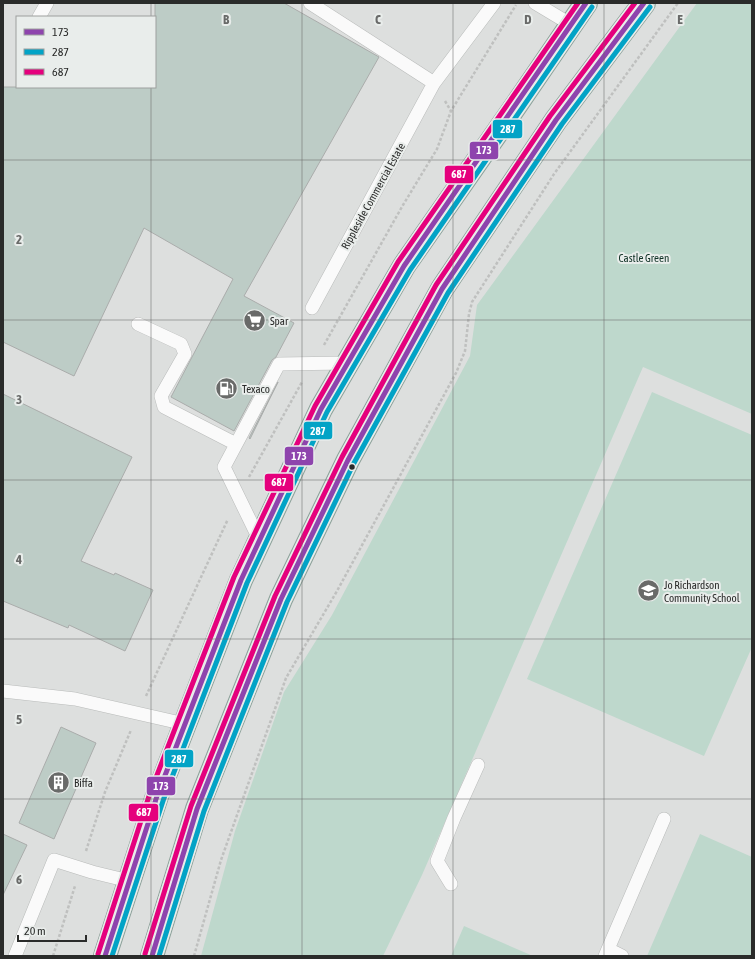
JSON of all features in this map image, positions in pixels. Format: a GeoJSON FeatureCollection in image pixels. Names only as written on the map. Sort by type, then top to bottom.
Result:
{"type":"FeatureCollection","features":[{"type":"Feature","properties":{"kind":"highway"},"geometry":{"type":"LineString","coordinates":[[105,956],[157,796],[241,580],[321,409],[404,266],[517,104],[570,24],[586,3]]}},
{"type":"Feature","properties":{"kind":"highway"},"geometry":{"type":"LineString","coordinates":[[152,956],[197,809],[280,599],[348,460],[442,289],[556,120],[644,3]]}},
{"type":"Feature","properties":{"kind":"lane"},"geometry":{"type":"LineString","coordinates":[[40,16],[47,3]]}},
{"type":"Feature","properties":{"kind":"lane"},"geometry":{"type":"LineString","coordinates":[[310,3],[434,84]]}},
{"type":"Feature","properties":{"kind":"lane","name":"Rippleside Commercial Estate"},"geometry":{"type":"LineString","coordinates":[[312,308],[434,84],[494,3]]}},
{"type":"Feature","properties":{"kind":"lane"},"geometry":{"type":"LineString","coordinates":[[535,3],[570,24]]}},
{"type":"Feature","properties":{"kind":"lane"},"geometry":{"type":"LineString","coordinates":[[138,324],[181,344],[185,354],[161,396],[164,407],[236,444]]}},
{"type":"Feature","properties":{"kind":"lane"},"geometry":{"type":"LineString","coordinates":[[260,541],[224,467],[279,364],[347,363]]}},
{"type":"Feature","properties":{"kind":"lane"},"geometry":{"type":"LineString","coordinates":[[3,691],[75,699],[185,724]]}},
{"type":"Feature","properties":{"kind":"lane"},"geometry":{"type":"LineString","coordinates":[[451,884],[437,861],[454,818],[478,765]]}},
{"type":"Feature","properties":{"kind":"lane"},"geometry":{"type":"LineString","coordinates":[[622,956],[606,953],[664,819]]}},
{"type":"Feature","properties":{"kind":"lane"},"geometry":{"type":"LineString","coordinates":[[16,956],[54,860],[92,872],[129,881]]}},
{"type":"Feature","properties":{"kind":"path"},"geometry":{"type":"LineString","coordinates":[[451,111],[518,3]]}},
{"type":"Feature","properties":{"kind":"path"},"geometry":{"type":"LineString","coordinates":[[194,956],[221,860],[286,678],[337,591],[456,372],[465,351],[469,314],[472,302],[554,174],[678,3]]}},
{"type":"Feature","properties":{"kind":"green space","name":"Castle Green"},"geometry":{"type":"Polygon","coordinates":[[[697,3],[752,3],[752,414],[643,367],[422,875],[383,956],[201,956],[235,831],[284,692],[332,615],[470,356],[477,305],[697,3]]]}},
{"type":"Feature","properties":{"kind":"green space"},"geometry":{"type":"Polygon","coordinates":[[[652,392],[752,435],[752,647],[704,756],[527,679],[652,392]]]}},
{"type":"Feature","properties":{"kind":"green space"},"geometry":{"type":"Polygon","coordinates":[[[700,834],[752,857],[752,956],[647,956],[700,834]]]}},
{"type":"Feature","properties":{"kind":"green space"},"geometry":{"type":"Polygon","coordinates":[[[464,926],[533,956],[451,956],[464,926]]]}},
{"type":"Feature","properties":{"kind":"building"},"geometry":{"type":"Polygon","coordinates":[[[155,3],[284,3],[379,57],[244,296],[294,323],[276,357],[272,360],[234,431],[171,397],[233,279],[144,228],[74,376],[3,342],[3,87],[156,88],[155,3]]]}},
{"type":"Feature","properties":{"kind":"building"},"geometry":{"type":"Polygon","coordinates":[[[278,382],[250,439],[249,438],[278,382]]]}},
{"type":"Feature","properties":{"kind":"building"},"geometry":{"type":"Polygon","coordinates":[[[3,394],[132,457],[81,561],[114,575],[115,573],[153,590],[125,651],[69,625],[68,628],[3,601],[3,394]]]}},
{"type":"Feature","properties":{"kind":"building","name":"Biffa"},"geometry":{"type":"Polygon","coordinates":[[[61,727],[96,743],[54,839],[19,823],[61,727]]]}},
{"type":"Feature","properties":{"kind":"building"},"geometry":{"type":"Polygon","coordinates":[[[3,834],[27,845],[3,895],[3,834]]]}},
{"type":"Feature","properties":{"kind":"transit line","name":"687"},"geometry":{"type":"LineString","coordinates":[[98,954],[150,793],[234,577],[315,406],[398,262],[578,3]]}},
{"type":"Feature","properties":{"kind":"transit line","name":"173"},"geometry":{"type":"LineString","coordinates":[[105,956],[157,796],[241,580],[321,409],[404,266],[586,3]]}},
{"type":"Feature","properties":{"kind":"transit line","name":"687"},"geometry":{"type":"LineString","coordinates":[[145,954],[191,806],[275,596],[342,457],[436,285],[550,116],[635,3]]}},
{"type":"Feature","properties":{"kind":"transit line","name":"173"},"geometry":{"type":"LineString","coordinates":[[152,956],[197,809],[281,599],[348,460],[442,289],[556,120],[644,3]]}},
{"type":"Feature","properties":{"kind":"transit line","name":"287"},"geometry":{"type":"LineString","coordinates":[[112,956],[164,798],[247,583],[327,412],[410,270],[592,7]]}},
{"type":"Feature","properties":{"kind":"transit line","name":"287"},"geometry":{"type":"LineString","coordinates":[[159,956],[204,811],[287,602],[354,463],[448,293],[562,124],[650,7]]}},
{"type":"Feature","properties":{"kind":"place","name":"Spar"},"geometry":{"type":"Point","coordinates":[254,321]}},
{"type":"Feature","properties":{"kind":"place","name":"Texaco"},"geometry":{"type":"Point","coordinates":[226,389]}},
{"type":"Feature","properties":{"kind":"place","name":"Jo Richardson Community School"},"geometry":{"type":"Point","coordinates":[649,591]}},
{"type":"Feature","properties":{"kind":"place","name":"Biffa"},"geometry":{"type":"Point","coordinates":[58,783]}}]}
